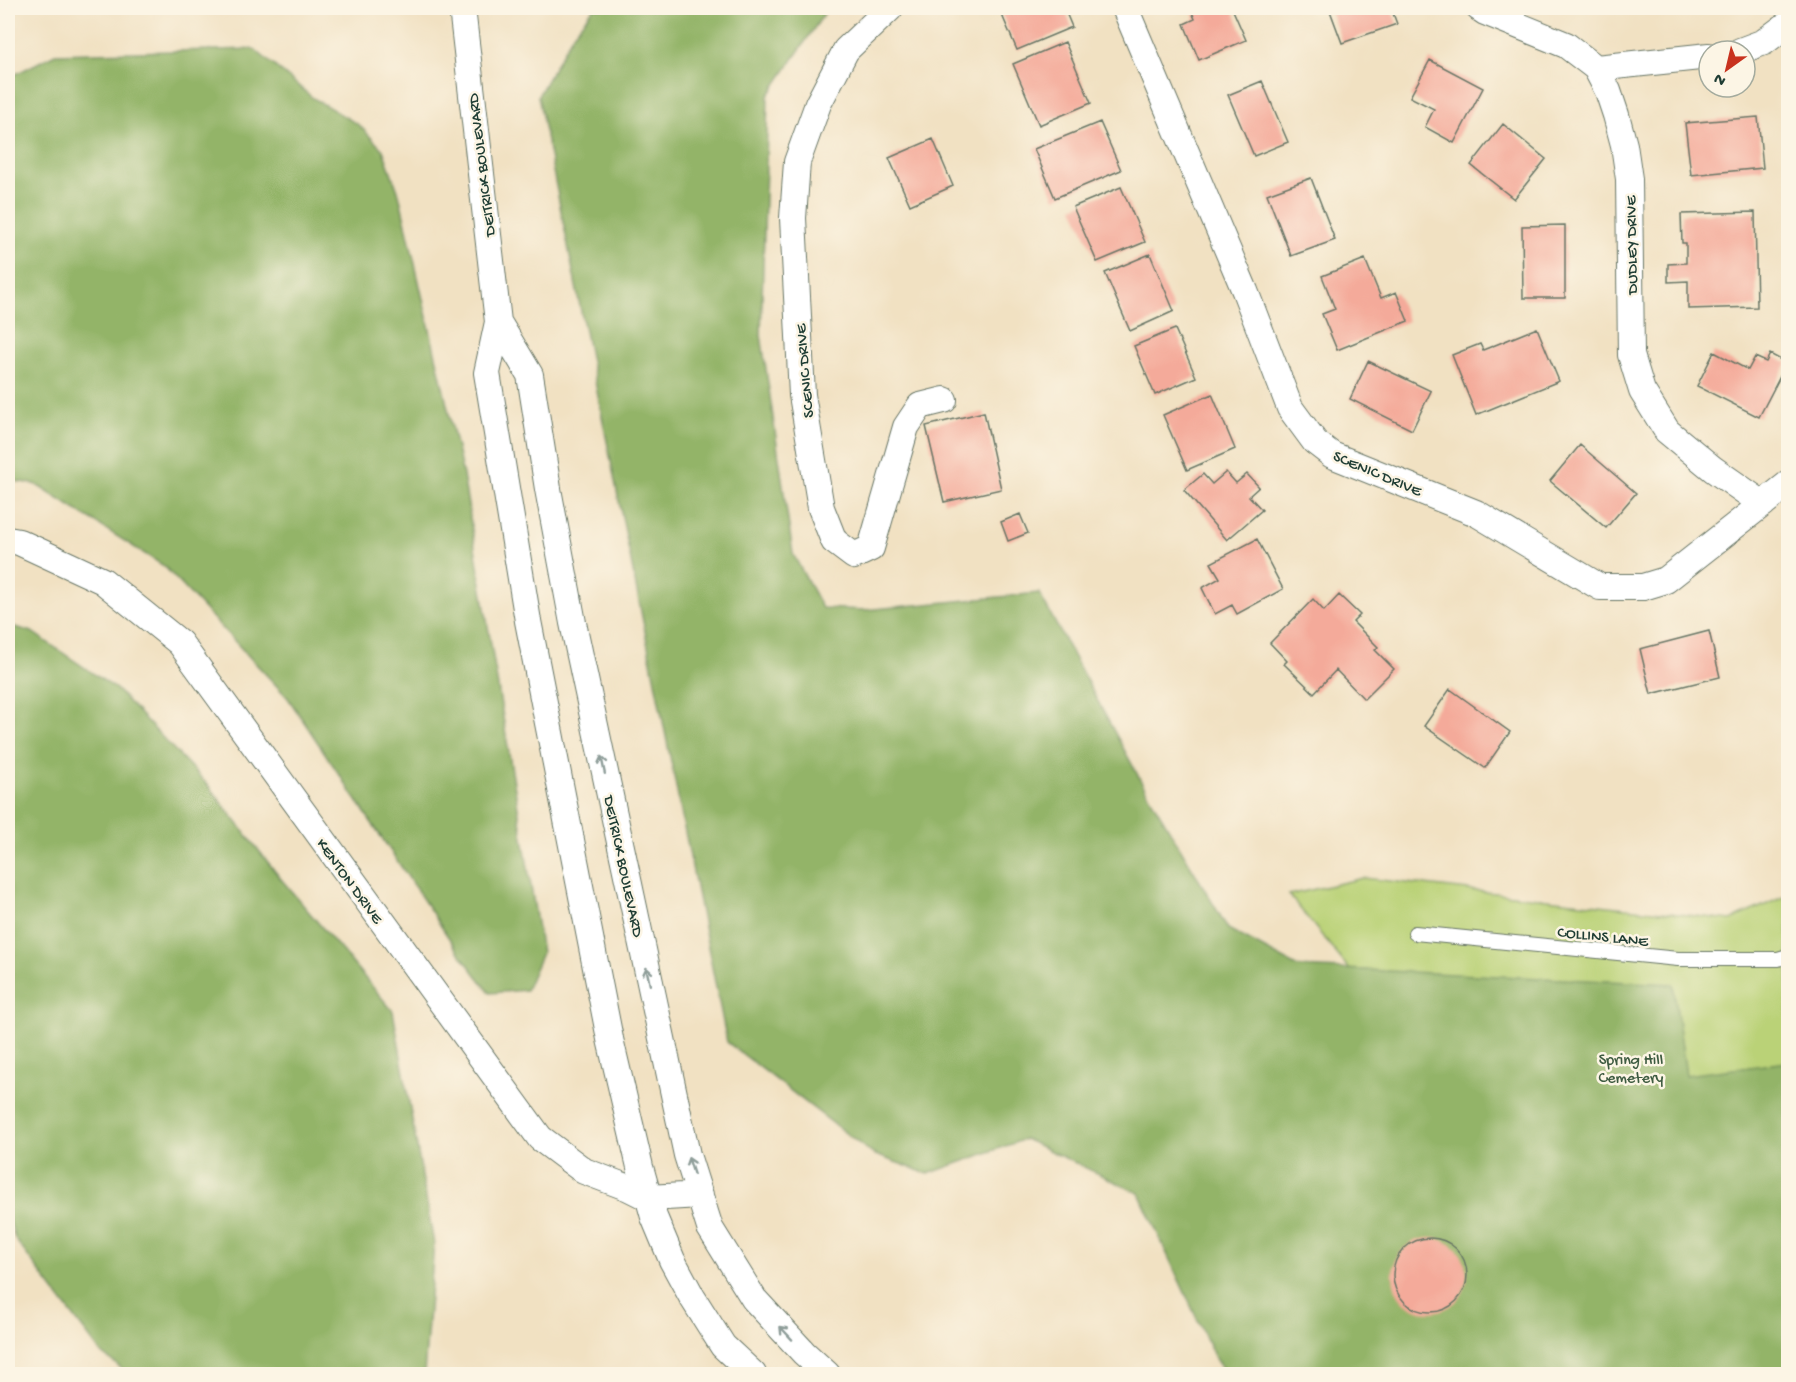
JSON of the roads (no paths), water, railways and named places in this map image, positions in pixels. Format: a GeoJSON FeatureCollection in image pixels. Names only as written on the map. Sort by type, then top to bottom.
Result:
{"type":"FeatureCollection","features":[{"type":"Feature","properties":{"kind":"street","name":"DEITRICK BOULEVARD"},"geometry":{"type":"LineString","coordinates":[[462,8],[498,322],[487,373],[528,621],[610,1040],[654,1217],[672,1260],[723,1346],[753,1374]]}},
{"type":"Feature","properties":{"kind":"street","name":"SCENIC DRIVE"},"geometry":{"type":"LineString","coordinates":[[890,8],[846,50],[818,104],[797,162],[793,218],[802,396],[821,508],[834,541],[854,556],[871,548],[906,427],[920,406],[944,400]]}},
{"type":"Feature","properties":{"kind":"street","name":"SCENIC DRIVE"},"geometry":{"type":"LineString","coordinates":[[1125,8],[1245,291],[1290,408],[1316,442],[1332,455],[1476,513],[1600,587],[1643,587],[1666,580],[1788,484]]}},
{"type":"Feature","properties":{"kind":"street","name":"DUDLEY DRIVE"},"geometry":{"type":"LineString","coordinates":[[1479,8],[1566,45],[1596,68],[1608,91],[1616,115],[1624,145],[1629,179],[1631,355],[1641,391],[1666,431],[1713,469],[1763,504]]}},
{"type":"Feature","properties":{"kind":"street"},"geometry":{"type":"LineString","coordinates":[[1757,45],[1788,24]]}},
{"type":"Feature","properties":{"kind":"street"},"geometry":{"type":"LineString","coordinates":[[1596,68],[1697,57]]}},
{"type":"Feature","properties":{"kind":"street","name":"DEITRICK BOULEVARD"},"geometry":{"type":"LineString","coordinates":[[498,322],[530,375],[573,623],[687,1155],[710,1228],[754,1299],[804,1353],[827,1374]]}},
{"type":"Feature","properties":{"kind":"street","name":"KENTON DRIVE"},"geometry":{"type":"LineString","coordinates":[[8,540],[19,542],[103,581],[180,643],[540,1138],[584,1171],[649,1198],[700,1195]]}},
{"type":"Feature","properties":{"kind":"lane","name":"COLLINS LANE"},"geometry":{"type":"LineString","coordinates":[[1415,933],[1678,959],[1778,959],[1788,956]]}},
{"type":"Feature","properties":{"kind":"park label","name":"Spring Hill Cemetery"},"geometry":{"type":"Point","coordinates":[1631,1067]}}]}
